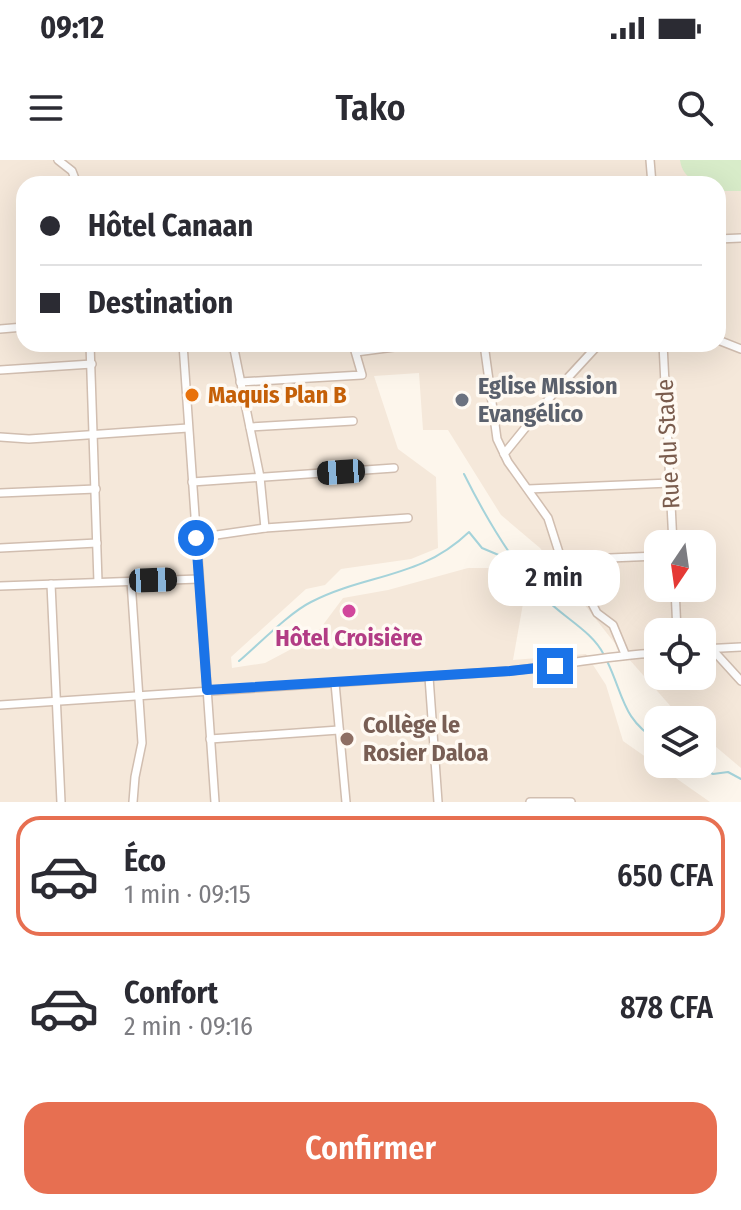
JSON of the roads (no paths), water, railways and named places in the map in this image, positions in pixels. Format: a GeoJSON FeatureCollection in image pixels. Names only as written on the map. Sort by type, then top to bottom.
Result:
{"type":"FeatureCollection","features":[{"type":"Feature","properties":{"kind":"street"},"geometry":{"type":"LineString","coordinates":[[58,160],[74,176]]}},
{"type":"Feature","properties":{"kind":"street"},"geometry":{"type":"LineString","coordinates":[[91,352],[98,582]]}},
{"type":"Feature","properties":{"kind":"street"},"geometry":{"type":"LineString","coordinates":[[183,352],[215,802]]}},
{"type":"Feature","properties":{"kind":"street"},"geometry":{"type":"LineString","coordinates":[[234,352],[260,477],[265,528]]}},
{"type":"Feature","properties":{"kind":"street"},"geometry":{"type":"LineString","coordinates":[[240,382],[362,375],[356,352]]}},
{"type":"Feature","properties":{"kind":"street"},"geometry":{"type":"LineString","coordinates":[[485,352],[497,439],[548,518],[563,565],[582,584],[597,613],[613,625],[625,654]]}},
{"type":"Feature","properties":{"kind":"street"},"geometry":{"type":"LineString","coordinates":[[504,454],[592,352]]}},
{"type":"Feature","properties":{"kind":"street","name":"Rue du Stade"},"geometry":{"type":"LineString","coordinates":[[663,352],[672,530]]}},
{"type":"Feature","properties":{"kind":"street"},"geometry":{"type":"LineString","coordinates":[[0,370],[92,364]]}},
{"type":"Feature","properties":{"kind":"street"},"geometry":{"type":"LineString","coordinates":[[250,427],[353,421]]}},
{"type":"Feature","properties":{"kind":"street"},"geometry":{"type":"LineString","coordinates":[[0,437],[95,436],[188,428]]}},
{"type":"Feature","properties":{"kind":"street"},"geometry":{"type":"LineString","coordinates":[[192,482],[394,468]]}},
{"type":"Feature","properties":{"kind":"street"},"geometry":{"type":"LineString","coordinates":[[528,489],[670,483]]}},
{"type":"Feature","properties":{"kind":"street"},"geometry":{"type":"LineString","coordinates":[[0,493],[96,489]]}},
{"type":"Feature","properties":{"kind":"street"},"geometry":{"type":"LineString","coordinates":[[196,538],[265,528],[408,518]]}},
{"type":"Feature","properties":{"kind":"street"},"geometry":{"type":"LineString","coordinates":[[0,548],[97,543]]}},
{"type":"Feature","properties":{"kind":"street"},"geometry":{"type":"LineString","coordinates":[[561,560],[644,557]]}},
{"type":"Feature","properties":{"kind":"street"},"geometry":{"type":"LineString","coordinates":[[0,586],[199,579]]}},
{"type":"Feature","properties":{"kind":"street"},"geometry":{"type":"LineString","coordinates":[[131,581],[142,743],[133,802]]}},
{"type":"Feature","properties":{"kind":"street"},"geometry":{"type":"LineString","coordinates":[[51,584],[61,802]]}},
{"type":"Feature","properties":{"kind":"street"},"geometry":{"type":"LineString","coordinates":[[716,648],[741,647]]}},
{"type":"Feature","properties":{"kind":"street"},"geometry":{"type":"LineString","coordinates":[[0,705],[523,670],[644,653]]}},
{"type":"Feature","properties":{"kind":"street"},"geometry":{"type":"LineString","coordinates":[[716,657],[741,681]]}},
{"type":"Feature","properties":{"kind":"street"},"geometry":{"type":"LineString","coordinates":[[429,677],[438,802]]}},
{"type":"Feature","properties":{"kind":"street"},"geometry":{"type":"LineString","coordinates":[[335,683],[346,802]]}},
{"type":"Feature","properties":{"kind":"street"},"geometry":{"type":"LineString","coordinates":[[210,739],[339,730]]}},
{"type":"Feature","properties":{"kind":"street"},"geometry":{"type":"LineString","coordinates":[[531,802],[571,802]]}},
{"type":"Feature","properties":{"kind":"waterway"},"geometry":{"type":"LineString","coordinates":[[464,474],[522,570],[546,599],[585,632],[604,655]]}},
{"type":"Feature","properties":{"kind":"waterway"},"geometry":{"type":"LineString","coordinates":[[239,661],[302,607],[332,593],[432,559],[469,532],[482,548],[501,556],[510,553]]}},
{"type":"Feature","properties":{"kind":"waterway"},"geometry":{"type":"LineString","coordinates":[[607,661],[625,706],[644,731]]}},
{"type":"Feature","properties":{"kind":"waterway"},"geometry":{"type":"LineString","coordinates":[[716,774],[728,772],[741,779]]}},
{"type":"Feature","properties":{"kind":"place","name":"Maquis Plan B"},"geometry":{"type":"Point","coordinates":[192,395]}},
{"type":"Feature","properties":{"kind":"place","name":"Eglise MIssion Evangélico"},"geometry":{"type":"Point","coordinates":[462,400]}},
{"type":"Feature","properties":{"kind":"place","name":"Hôtel Croisière"},"geometry":{"type":"Point","coordinates":[349,611]}},
{"type":"Feature","properties":{"kind":"place","name":"Collège le Rosier Daloa"},"geometry":{"type":"Point","coordinates":[347,739]}}]}
